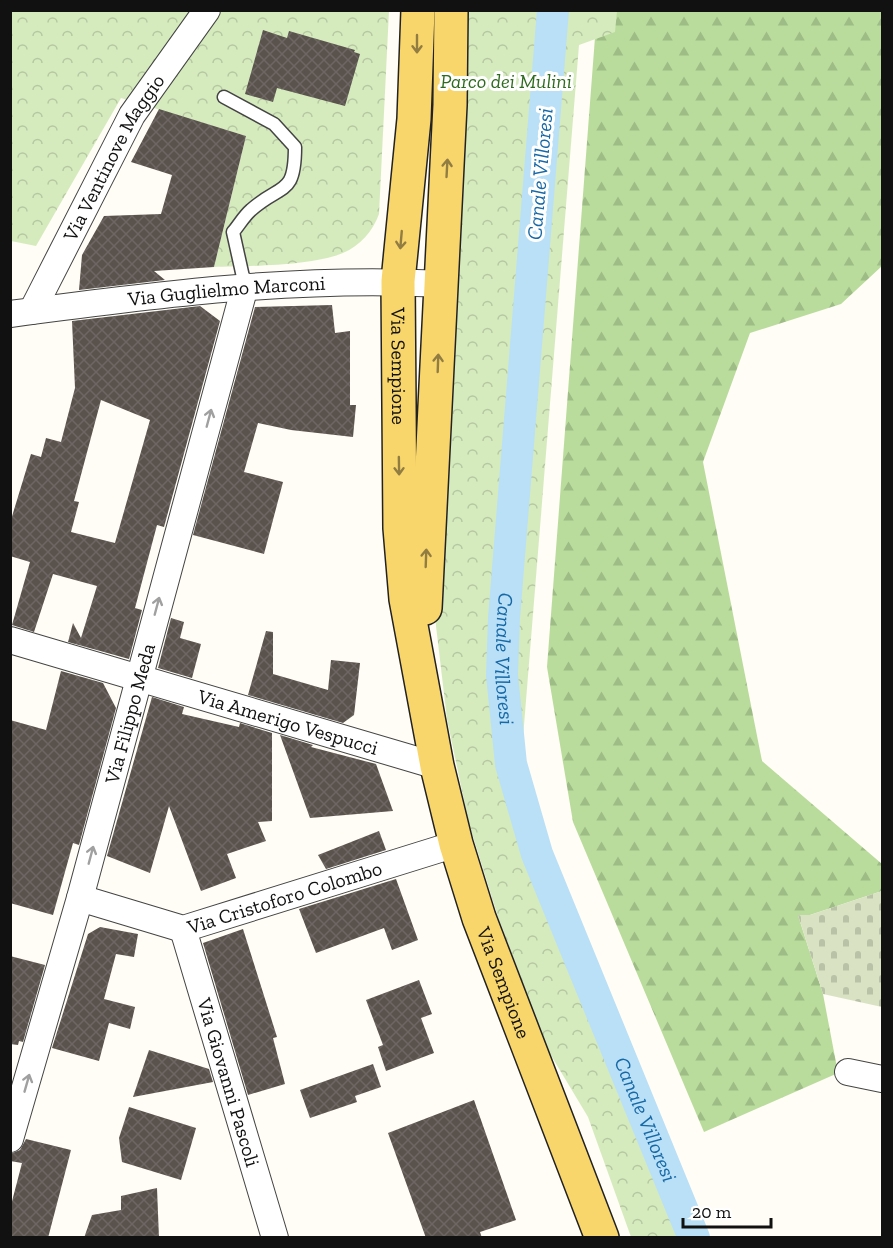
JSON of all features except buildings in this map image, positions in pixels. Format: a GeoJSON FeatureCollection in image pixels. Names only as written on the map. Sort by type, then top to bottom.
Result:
{"type":"FeatureCollection","features":[{"type":"Feature","properties":{"kind":"main road","name":"Via Sempione"},"geometry":{"type":"LineString","coordinates":[[418,10],[414,119],[398,281],[400,528],[406,599],[437,766],[456,844],[478,918],[602,1238]]}},
{"type":"Feature","properties":{"kind":"main road","name":"Via Sempione"},"geometry":{"type":"LineString","coordinates":[[430,721],[425,595],[450,105],[450,10]]}},
{"type":"Feature","properties":{"kind":"street","name":"Via Ventinove Maggio"},"geometry":{"type":"LineString","coordinates":[[21,313],[132,115],[207,10]]}},
{"type":"Feature","properties":{"kind":"street","name":"Via Guglielmo Marconi"},"geometry":{"type":"LineString","coordinates":[[21,313],[246,286],[398,281],[441,284]]}},
{"type":"Feature","properties":{"kind":"street","name":"Via Filippo Meda"},"geometry":{"type":"LineString","coordinates":[[10,1139],[80,898],[138,677],[246,286]]}},
{"type":"Feature","properties":{"kind":"street","name":"Via Amerigo Vespucci"},"geometry":{"type":"LineString","coordinates":[[10,640],[437,766]]}},
{"type":"Feature","properties":{"kind":"street","name":"Via Cristoforo Colombo"},"geometry":{"type":"LineString","coordinates":[[80,898],[183,929],[456,844]]}},
{"type":"Feature","properties":{"kind":"street","name":"Via Giovanni Pascoli"},"geometry":{"type":"LineString","coordinates":[[183,929],[275,1238]]}},
{"type":"Feature","properties":{"kind":"street"},"geometry":{"type":"LineString","coordinates":[[848,1072],[882,1078]]}},
{"type":"Feature","properties":{"kind":"lane"},"geometry":{"type":"LineString","coordinates":[[224,97],[274,124],[295,147],[295,174],[281,192],[251,210],[233,232],[246,286]]}},
{"type":"Feature","properties":{"kind":"green space","name":"Parco dei Mulini"},"geometry":{"type":"Polygon","coordinates":[[[10,11],[389,11],[379,214],[373,226],[355,246],[343,253],[315,261],[214,267],[246,136],[121,98],[36,246],[11,241],[10,11]]]}},
{"type":"Feature","properties":{"kind":"green space","name":"Parco dei Mulini"},"geometry":{"type":"Polygon","coordinates":[[[438,11],[617,11],[615,32],[579,45],[517,812],[584,988],[684,1237],[631,1237],[588,1117],[549,1052],[498,917],[469,824],[447,719],[432,568],[438,11]]]}},
{"type":"Feature","properties":{"kind":"green space"},"geometry":{"type":"Polygon","coordinates":[[[597,11],[882,11],[882,266],[841,304],[750,333],[703,462],[762,761],[882,864],[882,891],[810,915],[798,915],[823,994],[838,1073],[704,1132],[573,822],[547,667],[597,11]]]}},
{"type":"Feature","properties":{"kind":"green space"},"geometry":{"type":"Polygon","coordinates":[[[882,891],[882,1007],[823,994],[798,915],[810,915],[882,891]]]}},
{"type":"Feature","properties":{"kind":"waterway","name":"Canale Villoresi"},"geometry":{"type":"LineString","coordinates":[[553,10],[504,618],[502,675],[511,764],[537,854],[694,1238]]}}]}
